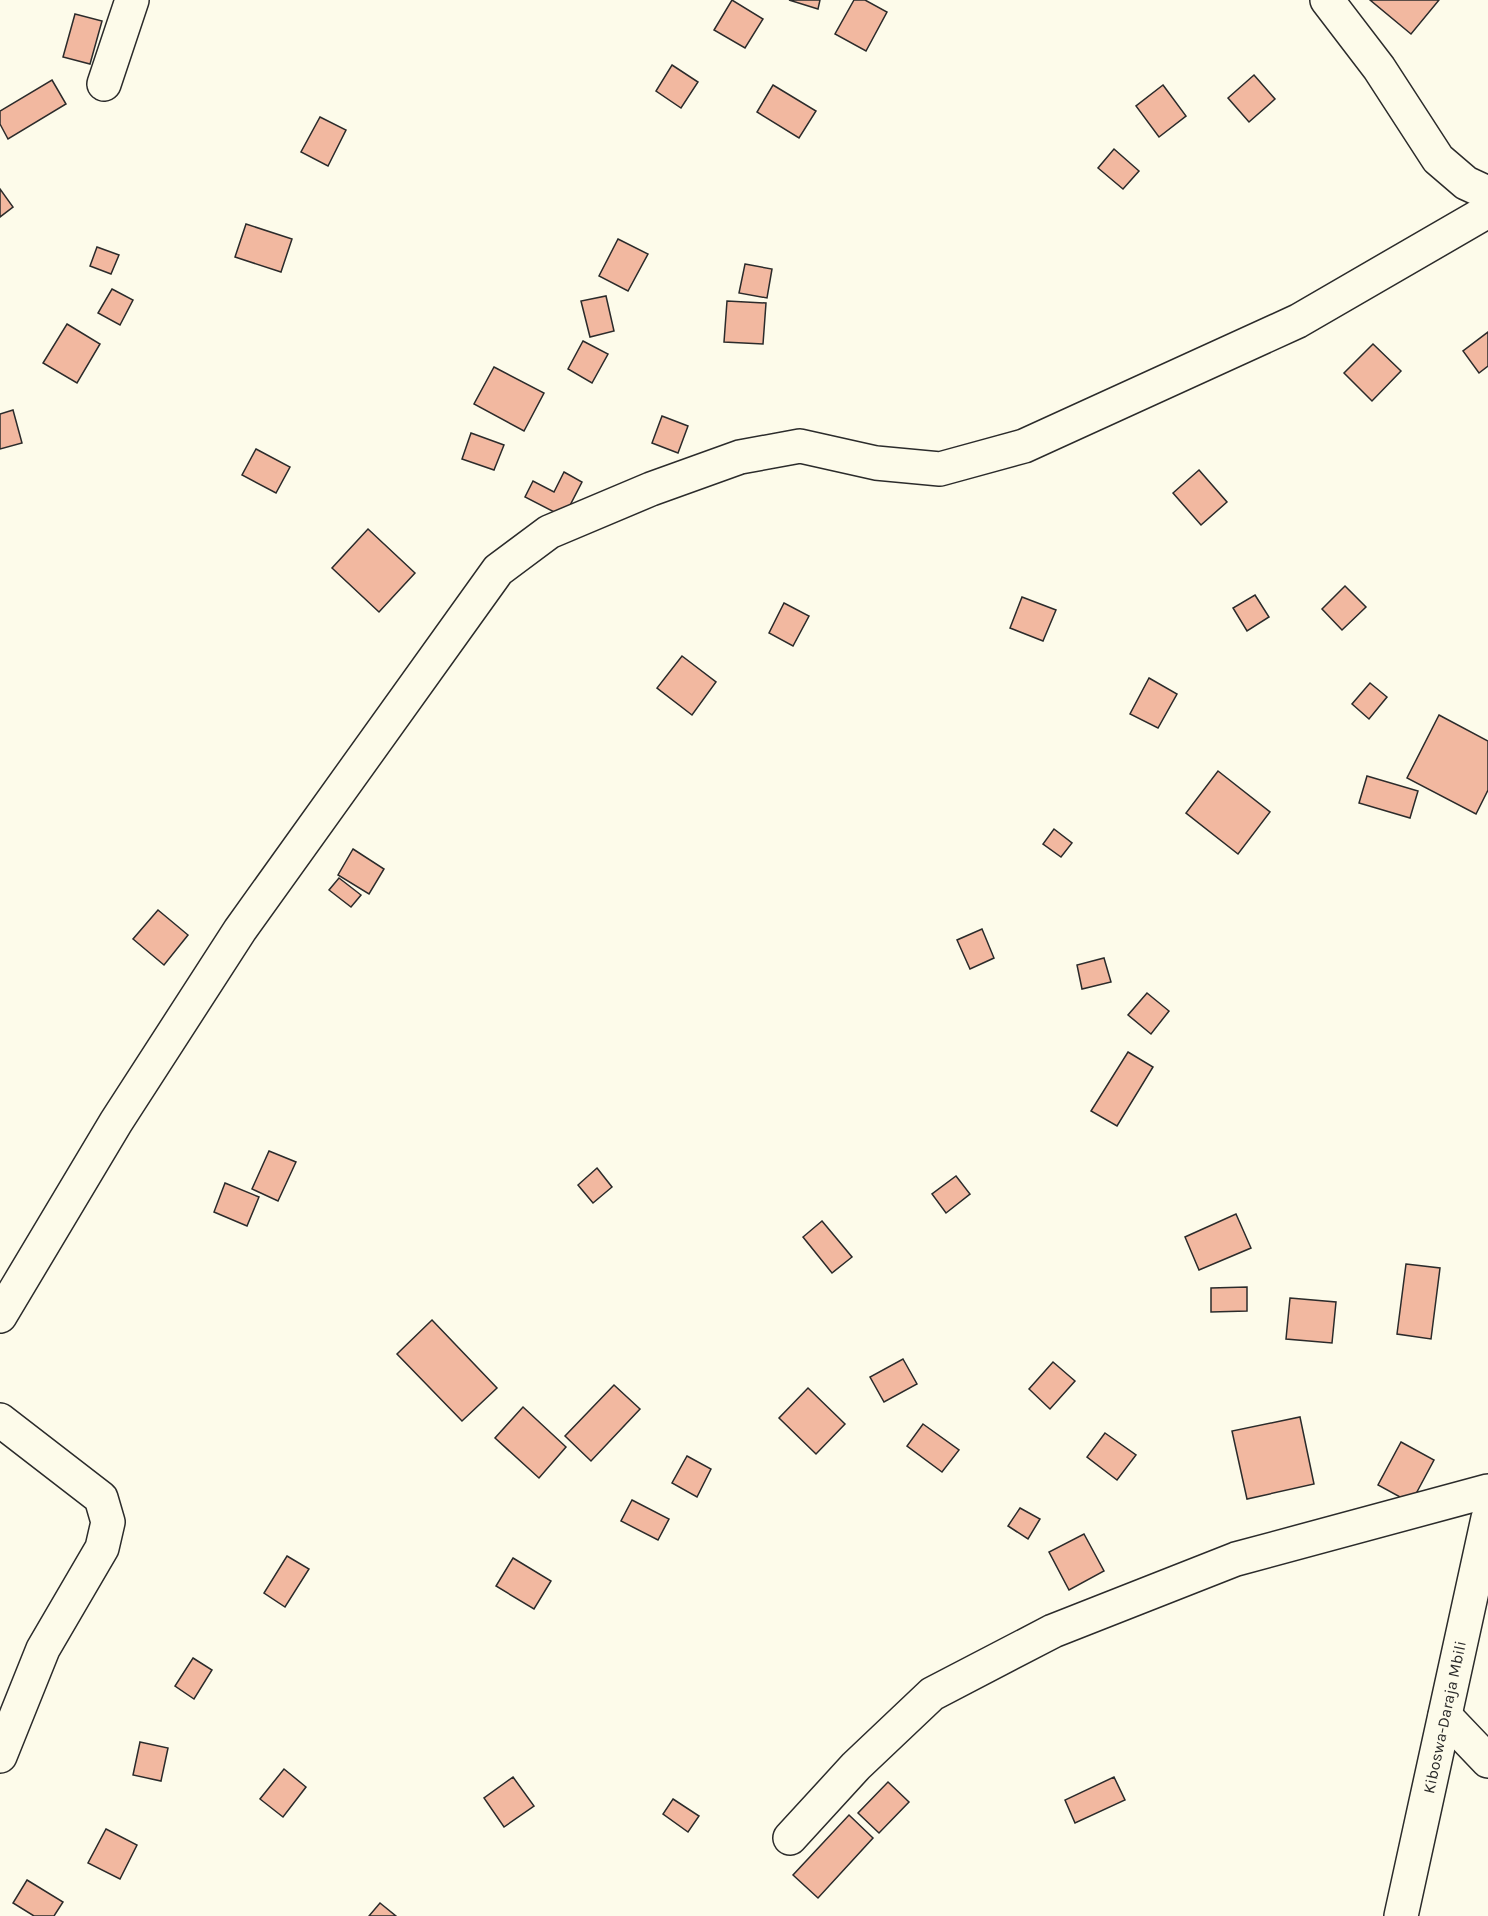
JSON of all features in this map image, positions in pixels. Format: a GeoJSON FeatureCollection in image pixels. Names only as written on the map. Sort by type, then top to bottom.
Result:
{"type":"FeatureCollection","features":[{"type":"Feature","properties":{"kind":"street"},"geometry":{"type":"LineString","coordinates":[[104,84],[132,0]]}},
{"type":"Feature","properties":{"kind":"street"},"geometry":{"type":"LineString","coordinates":[[1327,0],[1379,68],[1438,159],[1466,183],[1488,193]]}},
{"type":"Feature","properties":{"kind":"street"},"geometry":{"type":"LineString","coordinates":[[0,1316],[116,1122],[240,930],[498,570],[549,532],[651,489],[740,458],[800,446],[876,463],[940,469],[1024,446],[1298,321],[1488,211]]}},
{"type":"Feature","properties":{"kind":"street"},"geometry":{"type":"LineString","coordinates":[[0,1420],[101,1497],[108,1522],[102,1548],[43,1649],[0,1756]]}},
{"type":"Feature","properties":{"kind":"street"},"geometry":{"type":"LineString","coordinates":[[790,1838],[856,1766],[932,1694],[1053,1631],[1236,1559],[1488,1491]]}},
{"type":"Feature","properties":{"kind":"street","name":"Kiboswa-Daraja Mbili"},"geometry":{"type":"LineString","coordinates":[[1401,1916],[1488,1518]]}},
{"type":"Feature","properties":{"kind":"street"},"geometry":{"type":"LineString","coordinates":[[1445,1716],[1488,1761]]}},
{"type":"Feature","properties":{"kind":"building"},"geometry":{"type":"Polygon","coordinates":[[[732,0],[763,19],[745,48],[714,30],[732,0]]]}},
{"type":"Feature","properties":{"kind":"building"},"geometry":{"type":"Polygon","coordinates":[[[789,0],[820,0],[818,9],[789,0]]]}},
{"type":"Feature","properties":{"kind":"building"},"geometry":{"type":"Polygon","coordinates":[[[854,0],[865,0],[887,12],[866,51],[835,34],[854,0]]]}},
{"type":"Feature","properties":{"kind":"building"},"geometry":{"type":"Polygon","coordinates":[[[1370,0],[1439,0],[1411,34],[1370,0]]]}},
{"type":"Feature","properties":{"kind":"building"},"geometry":{"type":"Polygon","coordinates":[[[75,14],[102,21],[90,64],[63,57],[75,14]]]}},
{"type":"Feature","properties":{"kind":"building"},"geometry":{"type":"Polygon","coordinates":[[[672,65],[698,82],[681,108],[656,91],[672,65]]]}},
{"type":"Feature","properties":{"kind":"building"},"geometry":{"type":"Polygon","coordinates":[[[1254,75],[1275,99],[1249,122],[1228,98],[1254,75]]]}},
{"type":"Feature","properties":{"kind":"building"},"geometry":{"type":"Polygon","coordinates":[[[52,80],[66,104],[8,139],[0,124],[0,111],[52,80]]]}},
{"type":"Feature","properties":{"kind":"building"},"geometry":{"type":"Polygon","coordinates":[[[773,85],[816,111],[799,138],[757,112],[773,85]]]}},
{"type":"Feature","properties":{"kind":"building"},"geometry":{"type":"Polygon","coordinates":[[[1163,85],[1186,116],[1159,137],[1136,106],[1163,85]]]}},
{"type":"Feature","properties":{"kind":"building"},"geometry":{"type":"Polygon","coordinates":[[[320,117],[346,130],[328,166],[301,152],[320,117]]]}},
{"type":"Feature","properties":{"kind":"building"},"geometry":{"type":"Polygon","coordinates":[[[1114,149],[1139,171],[1123,189],[1098,168],[1114,149]]]}},
{"type":"Feature","properties":{"kind":"building"},"geometry":{"type":"Polygon","coordinates":[[[0,189],[13,207],[0,217],[0,189]]]}},
{"type":"Feature","properties":{"kind":"building"},"geometry":{"type":"Polygon","coordinates":[[[246,224],[292,239],[281,272],[235,257],[246,224]]]}},
{"type":"Feature","properties":{"kind":"building"},"geometry":{"type":"Polygon","coordinates":[[[618,239],[648,254],[628,291],[599,276],[618,239]]]}},
{"type":"Feature","properties":{"kind":"building"},"geometry":{"type":"Polygon","coordinates":[[[97,247],[119,255],[111,274],[90,266],[97,247]]]}},
{"type":"Feature","properties":{"kind":"building"},"geometry":{"type":"Polygon","coordinates":[[[745,264],[772,269],[767,298],[739,293],[745,264]]]}},
{"type":"Feature","properties":{"kind":"building"},"geometry":{"type":"Polygon","coordinates":[[[112,289],[133,300],[120,325],[98,313],[112,289]]]}},
{"type":"Feature","properties":{"kind":"building"},"geometry":{"type":"Polygon","coordinates":[[[606,296],[614,331],[590,337],[581,301],[606,296]]]}},
{"type":"Feature","properties":{"kind":"building"},"geometry":{"type":"Polygon","coordinates":[[[727,301],[766,303],[763,344],[724,342],[727,301]]]}},
{"type":"Feature","properties":{"kind":"building"},"geometry":{"type":"Polygon","coordinates":[[[67,324],[100,344],[77,383],[43,363],[67,324]]]}},
{"type":"Feature","properties":{"kind":"building"},"geometry":{"type":"Polygon","coordinates":[[[1488,332],[1488,366],[1479,373],[1463,351],[1488,332]]]}},
{"type":"Feature","properties":{"kind":"building"},"geometry":{"type":"Polygon","coordinates":[[[583,341],[608,354],[592,383],[568,369],[583,341]]]}},
{"type":"Feature","properties":{"kind":"building"},"geometry":{"type":"Polygon","coordinates":[[[1373,344],[1401,371],[1372,401],[1344,373],[1373,344]]]}},
{"type":"Feature","properties":{"kind":"building"},"geometry":{"type":"Polygon","coordinates":[[[494,367],[544,393],[524,431],[474,404],[494,367]]]}},
{"type":"Feature","properties":{"kind":"building"},"geometry":{"type":"Polygon","coordinates":[[[13,410],[22,443],[0,449],[0,414],[13,410]]]}},
{"type":"Feature","properties":{"kind":"building"},"geometry":{"type":"Polygon","coordinates":[[[662,416],[688,426],[678,453],[652,443],[662,416]]]}},
{"type":"Feature","properties":{"kind":"building"},"geometry":{"type":"Polygon","coordinates":[[[471,433],[504,445],[494,470],[462,459],[471,433]]]}},
{"type":"Feature","properties":{"kind":"building"},"geometry":{"type":"Polygon","coordinates":[[[256,449],[290,467],[276,493],[242,475],[256,449]]]}},
{"type":"Feature","properties":{"kind":"building"},"geometry":{"type":"Polygon","coordinates":[[[1199,470],[1227,502],[1201,525],[1173,493],[1199,470]]]}},
{"type":"Feature","properties":{"kind":"building"},"geometry":{"type":"Polygon","coordinates":[[[564,472],[582,482],[564,517],[525,497],[533,481],[554,492],[564,472]]]}},
{"type":"Feature","properties":{"kind":"building"},"geometry":{"type":"Polygon","coordinates":[[[368,529],[415,573],[379,612],[332,568],[368,529]]]}},
{"type":"Feature","properties":{"kind":"building"},"geometry":{"type":"Polygon","coordinates":[[[1345,586],[1366,607],[1342,630],[1322,609],[1345,586]]]}},
{"type":"Feature","properties":{"kind":"building"},"geometry":{"type":"Polygon","coordinates":[[[1255,595],[1269,617],[1247,631],[1233,608],[1255,595]]]}},
{"type":"Feature","properties":{"kind":"building"},"geometry":{"type":"Polygon","coordinates":[[[1022,597],[1056,610],[1043,641],[1010,628],[1022,597]]]}},
{"type":"Feature","properties":{"kind":"building"},"geometry":{"type":"Polygon","coordinates":[[[784,603],[809,616],[793,646],[769,633],[784,603]]]}},
{"type":"Feature","properties":{"kind":"building"},"geometry":{"type":"Polygon","coordinates":[[[682,656],[716,682],[692,715],[657,688],[682,656]]]}},
{"type":"Feature","properties":{"kind":"building"},"geometry":{"type":"Polygon","coordinates":[[[1149,678],[1177,694],[1158,728],[1130,714],[1149,678]]]}},
{"type":"Feature","properties":{"kind":"building"},"geometry":{"type":"Polygon","coordinates":[[[1370,683],[1387,697],[1369,719],[1352,704],[1370,683]]]}},
{"type":"Feature","properties":{"kind":"building"},"geometry":{"type":"Polygon","coordinates":[[[1439,715],[1488,741],[1488,790],[1476,814],[1407,778],[1439,715]]]}},
{"type":"Feature","properties":{"kind":"building"},"geometry":{"type":"Polygon","coordinates":[[[1218,771],[1270,812],[1238,854],[1186,813],[1218,771]]]}},
{"type":"Feature","properties":{"kind":"building"},"geometry":{"type":"Polygon","coordinates":[[[1367,776],[1418,791],[1410,818],[1359,803],[1367,776]]]}},
{"type":"Feature","properties":{"kind":"building"},"geometry":{"type":"Polygon","coordinates":[[[1054,829],[1072,843],[1061,857],[1043,844],[1054,829]]]}},
{"type":"Feature","properties":{"kind":"building"},"geometry":{"type":"Polygon","coordinates":[[[353,849],[384,869],[369,894],[338,875],[353,849]]]}},
{"type":"Feature","properties":{"kind":"building"},"geometry":{"type":"Polygon","coordinates":[[[339,878],[361,895],[351,907],[329,890],[339,878]]]}},
{"type":"Feature","properties":{"kind":"building"},"geometry":{"type":"Polygon","coordinates":[[[158,910],[188,935],[164,965],[133,939],[158,910]]]}},
{"type":"Feature","properties":{"kind":"building"},"geometry":{"type":"Polygon","coordinates":[[[982,929],[994,958],[970,969],[957,940],[982,929]]]}},
{"type":"Feature","properties":{"kind":"building"},"geometry":{"type":"Polygon","coordinates":[[[1104,958],[1111,982],[1082,989],[1077,965],[1104,958]]]}},
{"type":"Feature","properties":{"kind":"building"},"geometry":{"type":"Polygon","coordinates":[[[1147,993],[1169,1011],[1151,1034],[1128,1015],[1147,993]]]}},
{"type":"Feature","properties":{"kind":"building"},"geometry":{"type":"Polygon","coordinates":[[[1128,1052],[1153,1067],[1117,1126],[1091,1111],[1128,1052]]]}},
{"type":"Feature","properties":{"kind":"building"},"geometry":{"type":"Polygon","coordinates":[[[269,1151],[296,1162],[278,1201],[252,1189],[269,1151]]]}},
{"type":"Feature","properties":{"kind":"building"},"geometry":{"type":"Polygon","coordinates":[[[597,1168],[612,1187],[593,1203],[578,1185],[597,1168]]]}},
{"type":"Feature","properties":{"kind":"building"},"geometry":{"type":"Polygon","coordinates":[[[956,1176],[970,1194],[946,1213],[932,1194],[956,1176]]]}},
{"type":"Feature","properties":{"kind":"building"},"geometry":{"type":"Polygon","coordinates":[[[225,1183],[259,1197],[247,1226],[214,1212],[225,1183]]]}},
{"type":"Feature","properties":{"kind":"building"},"geometry":{"type":"Polygon","coordinates":[[[1236,1214],[1251,1248],[1199,1270],[1185,1237],[1236,1214]]]}},
{"type":"Feature","properties":{"kind":"building"},"geometry":{"type":"Polygon","coordinates":[[[822,1221],[852,1257],[832,1273],[803,1237],[822,1221]]]}},
{"type":"Feature","properties":{"kind":"building"},"geometry":{"type":"Polygon","coordinates":[[[1406,1264],[1440,1268],[1431,1339],[1397,1334],[1406,1264]]]}},
{"type":"Feature","properties":{"kind":"building"},"geometry":{"type":"Polygon","coordinates":[[[1247,1287],[1247,1311],[1211,1312],[1211,1288],[1247,1287]]]}},
{"type":"Feature","properties":{"kind":"building"},"geometry":{"type":"Polygon","coordinates":[[[1290,1298],[1336,1302],[1332,1343],[1286,1339],[1290,1298]]]}},
{"type":"Feature","properties":{"kind":"building"},"geometry":{"type":"Polygon","coordinates":[[[432,1320],[497,1388],[462,1421],[397,1354],[432,1320]]]}},
{"type":"Feature","properties":{"kind":"building"},"geometry":{"type":"Polygon","coordinates":[[[903,1359],[917,1384],[884,1402],[870,1377],[903,1359]]]}},
{"type":"Feature","properties":{"kind":"building"},"geometry":{"type":"Polygon","coordinates":[[[1053,1362],[1075,1381],[1050,1409],[1029,1389],[1053,1362]]]}},
{"type":"Feature","properties":{"kind":"building"},"geometry":{"type":"Polygon","coordinates":[[[614,1385],[640,1409],[591,1461],[565,1436],[614,1385]]]}},
{"type":"Feature","properties":{"kind":"building"},"geometry":{"type":"Polygon","coordinates":[[[808,1388],[845,1424],[816,1454],[779,1418],[808,1388]]]}},
{"type":"Feature","properties":{"kind":"building"},"geometry":{"type":"Polygon","coordinates":[[[523,1407],[566,1447],[539,1478],[495,1438],[523,1407]]]}},
{"type":"Feature","properties":{"kind":"building"},"geometry":{"type":"Polygon","coordinates":[[[1300,1417],[1314,1484],[1247,1499],[1232,1431],[1300,1417]]]}},
{"type":"Feature","properties":{"kind":"building"},"geometry":{"type":"Polygon","coordinates":[[[923,1424],[959,1450],[942,1472],[907,1446],[923,1424]]]}},
{"type":"Feature","properties":{"kind":"building"},"geometry":{"type":"Polygon","coordinates":[[[1105,1433],[1136,1455],[1117,1480],[1087,1457],[1105,1433]]]}},
{"type":"Feature","properties":{"kind":"building"},"geometry":{"type":"Polygon","coordinates":[[[1401,1442],[1434,1460],[1411,1503],[1378,1485],[1401,1442]]]}},
{"type":"Feature","properties":{"kind":"building"},"geometry":{"type":"Polygon","coordinates":[[[687,1456],[711,1469],[697,1497],[672,1483],[687,1456]]]}},
{"type":"Feature","properties":{"kind":"building"},"geometry":{"type":"Polygon","coordinates":[[[632,1500],[669,1519],[658,1540],[621,1521],[632,1500]]]}},
{"type":"Feature","properties":{"kind":"building"},"geometry":{"type":"Polygon","coordinates":[[[1020,1508],[1040,1519],[1028,1539],[1008,1526],[1020,1508]]]}},
{"type":"Feature","properties":{"kind":"building"},"geometry":{"type":"Polygon","coordinates":[[[1084,1534],[1104,1571],[1069,1590],[1049,1552],[1084,1534]]]}},
{"type":"Feature","properties":{"kind":"building"},"geometry":{"type":"Polygon","coordinates":[[[287,1556],[309,1569],[285,1607],[264,1593],[287,1556]]]}},
{"type":"Feature","properties":{"kind":"building"},"geometry":{"type":"Polygon","coordinates":[[[513,1558],[551,1581],[534,1609],[496,1586],[513,1558]]]}},
{"type":"Feature","properties":{"kind":"building"},"geometry":{"type":"Polygon","coordinates":[[[193,1658],[212,1670],[194,1699],[175,1686],[193,1658]]]}},
{"type":"Feature","properties":{"kind":"building"},"geometry":{"type":"Polygon","coordinates":[[[140,1742],[168,1748],[161,1781],[133,1775],[140,1742]]]}},
{"type":"Feature","properties":{"kind":"building"},"geometry":{"type":"Polygon","coordinates":[[[284,1769],[306,1787],[283,1817],[260,1799],[284,1769]]]}},
{"type":"Feature","properties":{"kind":"building"},"geometry":{"type":"Polygon","coordinates":[[[513,1777],[534,1806],[504,1827],[484,1798],[513,1777]]]}},
{"type":"Feature","properties":{"kind":"building"},"geometry":{"type":"Polygon","coordinates":[[[1114,1777],[1125,1800],[1075,1823],[1065,1800],[1114,1777]]]}},
{"type":"Feature","properties":{"kind":"building"},"geometry":{"type":"Polygon","coordinates":[[[888,1782],[909,1802],[879,1833],[858,1813],[888,1782]]]}},
{"type":"Feature","properties":{"kind":"building"},"geometry":{"type":"Polygon","coordinates":[[[673,1799],[699,1816],[688,1832],[663,1814],[673,1799]]]}},
{"type":"Feature","properties":{"kind":"building"},"geometry":{"type":"Polygon","coordinates":[[[849,1815],[873,1838],[818,1898],[793,1875],[849,1815]]]}},
{"type":"Feature","properties":{"kind":"building"},"geometry":{"type":"Polygon","coordinates":[[[106,1829],[137,1845],[120,1879],[88,1863],[106,1829]]]}},
{"type":"Feature","properties":{"kind":"building"},"geometry":{"type":"Polygon","coordinates":[[[27,1880],[63,1902],[54,1916],[34,1916],[13,1903],[27,1880]]]}},
{"type":"Feature","properties":{"kind":"building"},"geometry":{"type":"Polygon","coordinates":[[[380,1903],[396,1916],[369,1916],[380,1903]]]}}]}
